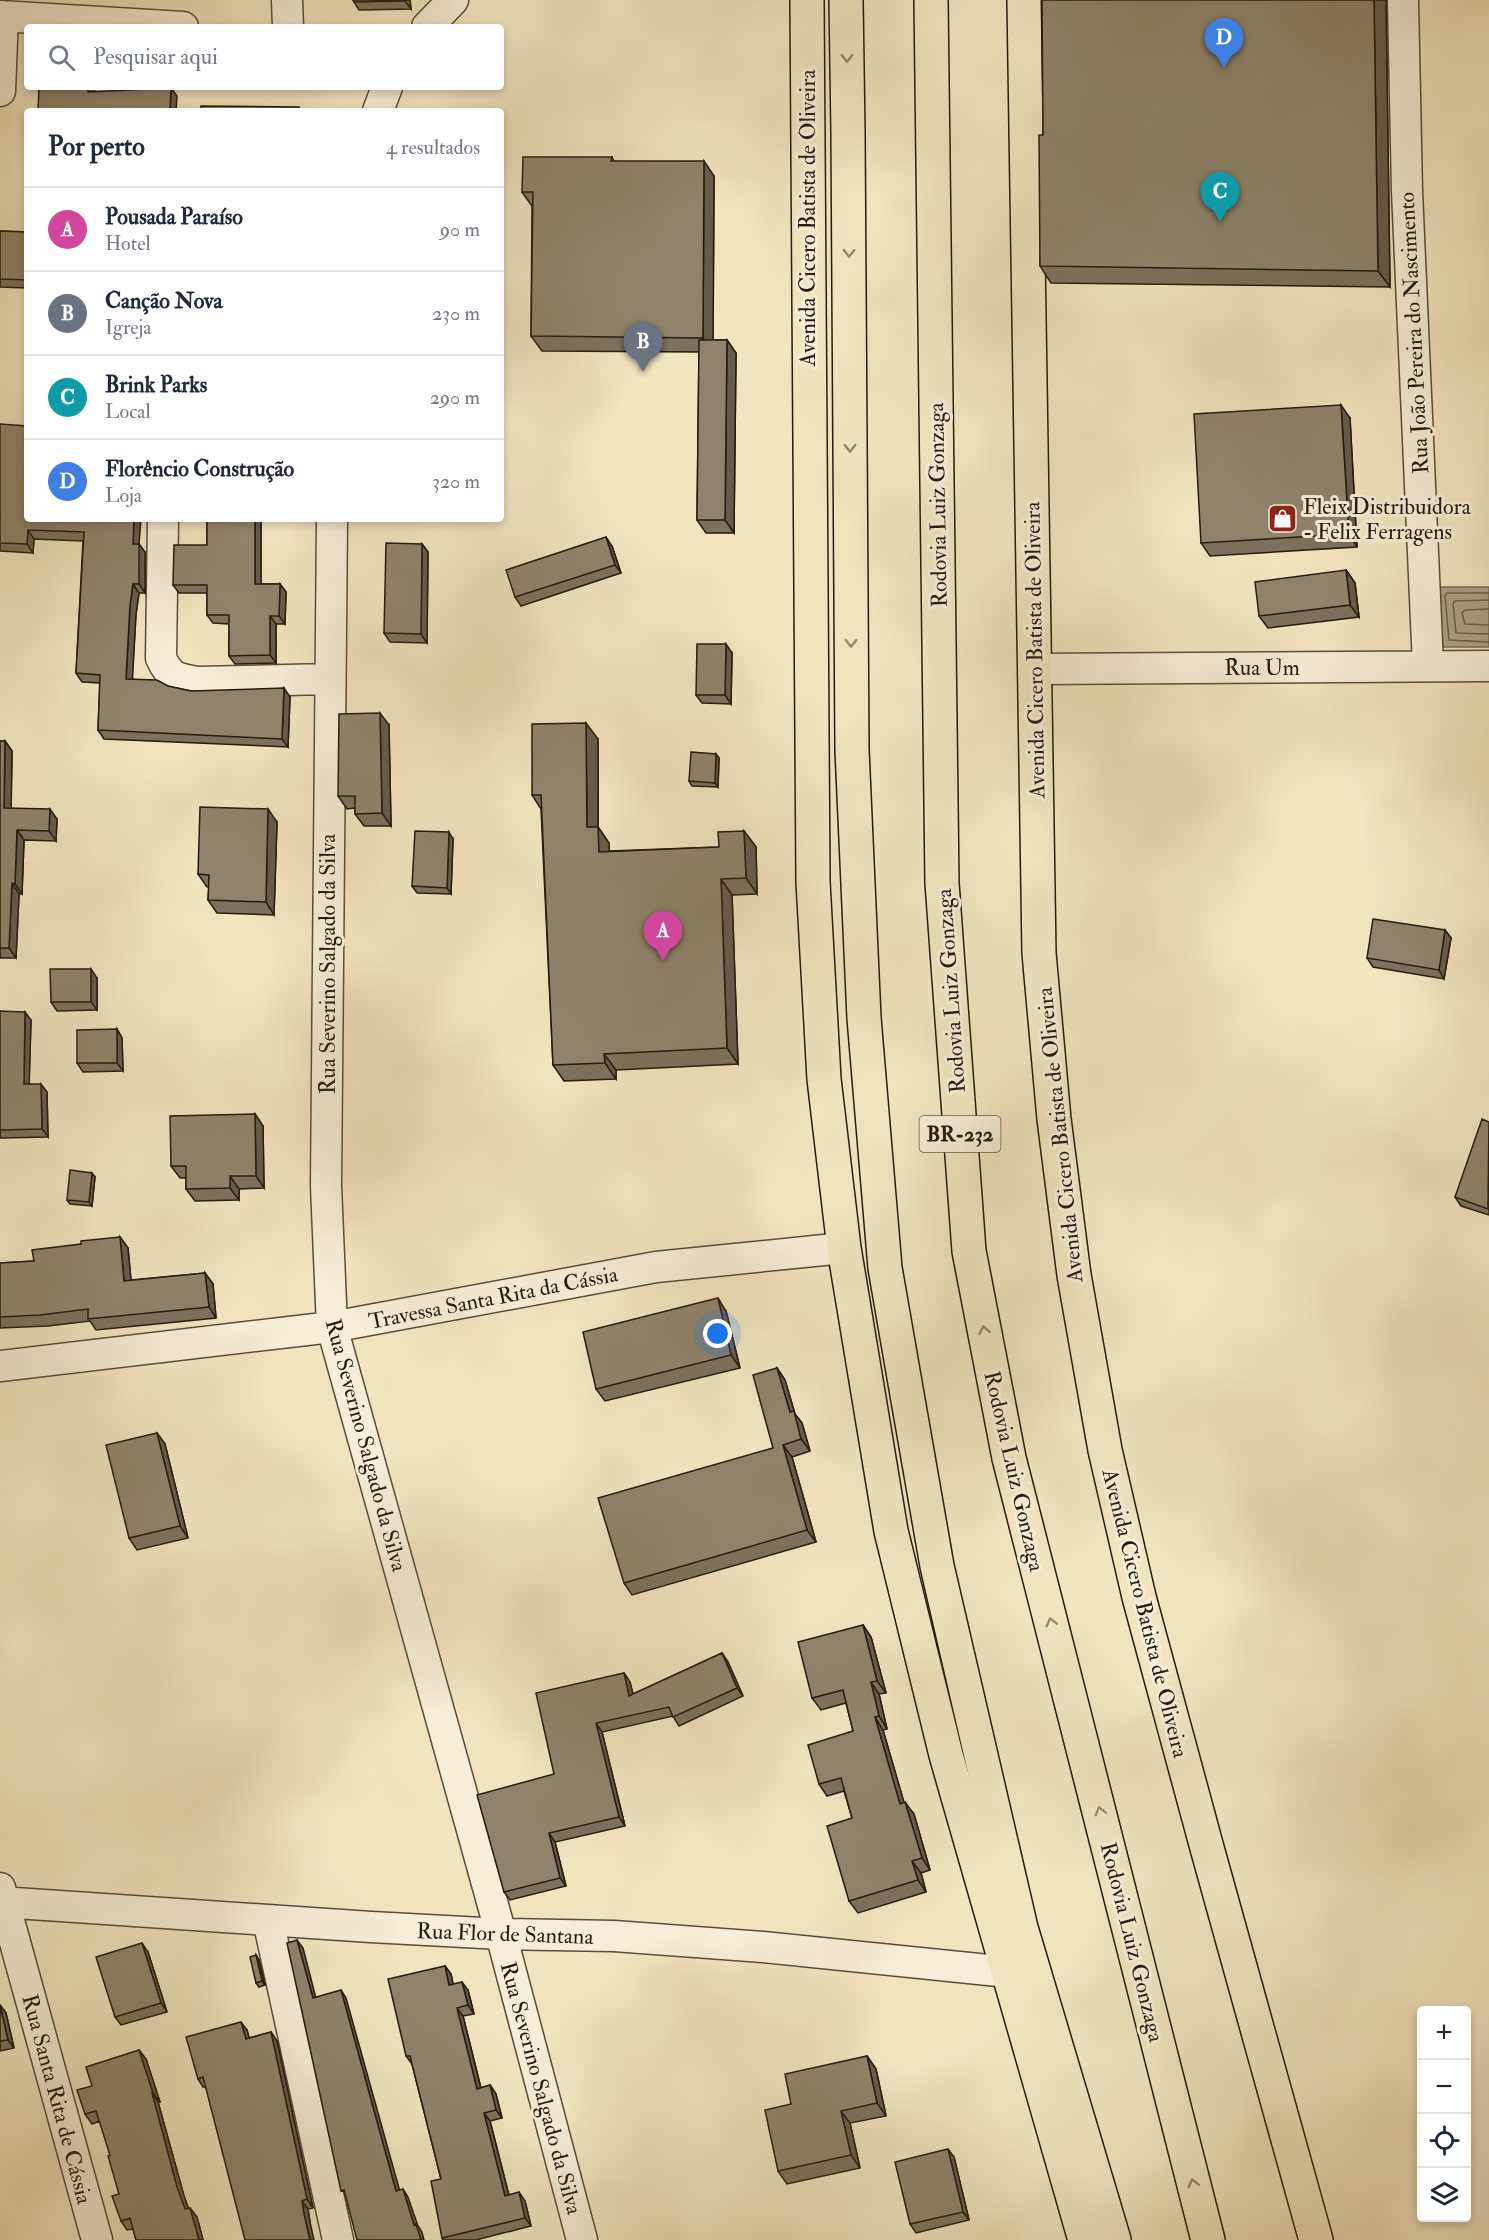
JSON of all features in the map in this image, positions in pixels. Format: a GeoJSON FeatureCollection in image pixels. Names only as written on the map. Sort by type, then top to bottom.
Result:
{"type":"FeatureCollection","features":[{"type":"Feature","properties":{"kind":"main road","name":"Avenida Cicero Batista de Oliveira"},"geometry":{"type":"LineString","coordinates":[[807,0],[813,882],[824,1080],[844,1248],[891,1531],[946,1755],[1085,2240]]}},
{"type":"Feature","properties":{"kind":"main road"},"geometry":{"type":"LineString","coordinates":[[846,0],[849,145],[852,750],[864,1018],[885,1268],[937,1566],[1021,1928],[1114,2240]]}},
{"type":"Feature","properties":{"kind":"main road","name":"Rodovia Luiz Gonzaga"},"geometry":{"type":"LineString","coordinates":[[931,0],[942,882],[969,1251],[1009,1458],[1208,2240]]}},
{"type":"Feature","properties":{"kind":"main road","name":"Avenida Cicero Batista de Oliveira"},"geometry":{"type":"LineString","coordinates":[[1024,0],[1040,965],[1054,1119],[1074,1275],[1105,1450],[1139,1597],[1317,2240]]}},
{"type":"Feature","properties":{"kind":"street"},"geometry":{"type":"LineString","coordinates":[[287,0],[288,24]]}},
{"type":"Feature","properties":{"kind":"street"},"geometry":{"type":"LineString","coordinates":[[429,24],[453,0]]}},
{"type":"Feature","properties":{"kind":"street","name":"Rua João Pereira do Nascimento"},"geometry":{"type":"LineString","coordinates":[[1403,0],[1407,191],[1428,666]]}},
{"type":"Feature","properties":{"kind":"street"},"geometry":{"type":"LineString","coordinates":[[0,91],[1,16],[33,9],[158,24]]}},
{"type":"Feature","properties":{"kind":"street"},"geometry":{"type":"LineString","coordinates":[[379,108],[386,90]]}},
{"type":"Feature","properties":{"kind":"street"},"geometry":{"type":"LineString","coordinates":[[163,522],[161,658],[167,671],[179,678],[197,682],[329,680]]}},
{"type":"Feature","properties":{"kind":"street","name":"Rua Severino Salgado da Silva"},"geometry":{"type":"LineString","coordinates":[[332,522],[326,1186],[332,1327],[501,1934],[582,2240]]}},
{"type":"Feature","properties":{"kind":"street","name":"Rua Um"},"geometry":{"type":"LineString","coordinates":[[1034,669],[1489,666]]}},
{"type":"Feature","properties":{"kind":"street","name":"Travessa Santa Rita da Cássia"},"geometry":{"type":"LineString","coordinates":[[0,1366],[332,1327],[656,1267],[844,1248]]}},
{"type":"Feature","properties":{"kind":"street","name":"Rua Flor de Santana"},"geometry":{"type":"LineString","coordinates":[[1,1897],[268,1920],[501,1934],[614,1936],[764,1947],[1008,1972]]}},
{"type":"Feature","properties":{"kind":"street","name":"Rua Santa Rita de Cássia"},"geometry":{"type":"LineString","coordinates":[[1,1897],[97,2240]]}},
{"type":"Feature","properties":{"kind":"street"},"geometry":{"type":"LineString","coordinates":[[268,1920],[338,2240]]}},
{"type":"Feature","properties":{"kind":"water"},"geometry":{"type":"Polygon","coordinates":[[[1438,587],[1489,587],[1489,647],[1443,647],[1438,587]]]}},
{"type":"Feature","properties":{"kind":"building"},"geometry":{"type":"Polygon","coordinates":[[[353,0],[405,0],[405,1],[354,2],[353,0]]]}},
{"type":"Feature","properties":{"kind":"building"},"geometry":{"type":"Polygon","coordinates":[[[1042,0],[1374,0],[1378,271],[1040,266],[1039,135],[1043,135],[1042,0]]]}},
{"type":"Feature","properties":{"kind":"building"},"geometry":{"type":"Polygon","coordinates":[[[39,90],[88,90],[88,92],[171,90],[170,108],[38,108],[39,90]]]}},
{"type":"Feature","properties":{"kind":"building"},"geometry":{"type":"Polygon","coordinates":[[[201,106],[299,107],[299,108],[201,108],[201,106]]]}},
{"type":"Feature","properties":{"kind":"building"},"geometry":{"type":"Polygon","coordinates":[[[523,157],[612,157],[611,161],[704,161],[703,338],[531,336],[533,192],[522,192],[523,157]]]}},
{"type":"Feature","properties":{"kind":"building"},"geometry":{"type":"Polygon","coordinates":[[[0,231],[24,232],[24,280],[0,279],[0,231]]]}},
{"type":"Feature","properties":{"kind":"building"},"geometry":{"type":"Polygon","coordinates":[[[699,340],[727,340],[725,520],[697,520],[699,340]]]}},
{"type":"Feature","properties":{"kind":"building"},"geometry":{"type":"Polygon","coordinates":[[[1341,405],[1349,534],[1201,543],[1194,414],[1341,405]]]}},
{"type":"Feature","properties":{"kind":"building"},"geometry":{"type":"Polygon","coordinates":[[[0,424],[24,426],[24,522],[134,522],[133,544],[139,544],[139,584],[133,584],[130,605],[126,679],[157,680],[168,686],[191,691],[284,688],[282,739],[98,730],[100,675],[76,673],[84,532],[28,530],[27,544],[0,543],[0,424]]]}},
{"type":"Feature","properties":{"kind":"building"},"geometry":{"type":"Polygon","coordinates":[[[207,522],[255,522],[255,584],[280,584],[279,616],[270,616],[270,655],[229,656],[229,615],[207,615],[207,585],[173,585],[174,545],[207,545],[207,522]]]}},
{"type":"Feature","properties":{"kind":"building"},"geometry":{"type":"Polygon","coordinates":[[[606,537],[615,565],[515,597],[506,570],[606,537]]]}},
{"type":"Feature","properties":{"kind":"building"},"geometry":{"type":"Polygon","coordinates":[[[386,543],[422,544],[421,634],[384,633],[386,543]]]}},
{"type":"Feature","properties":{"kind":"building"},"geometry":{"type":"Polygon","coordinates":[[[1346,570],[1350,605],[1259,616],[1255,582],[1346,570]]]}},
{"type":"Feature","properties":{"kind":"building"},"geometry":{"type":"Polygon","coordinates":[[[697,644],[726,644],[725,695],[696,695],[697,644]]]}},
{"type":"Feature","properties":{"kind":"building"},"geometry":{"type":"Polygon","coordinates":[[[380,713],[382,813],[355,814],[355,796],[338,796],[339,714],[380,713]]]}},
{"type":"Feature","properties":{"kind":"building"},"geometry":{"type":"Polygon","coordinates":[[[586,723],[587,827],[598,827],[599,852],[719,847],[718,832],[744,831],[746,878],[721,879],[727,1048],[604,1054],[605,1063],[553,1065],[541,795],[532,795],[532,724],[586,723]]]}},
{"type":"Feature","properties":{"kind":"building"},"geometry":{"type":"Polygon","coordinates":[[[0,741],[5,741],[4,808],[50,809],[49,831],[17,830],[9,948],[0,948],[0,741]]]}},
{"type":"Feature","properties":{"kind":"building"},"geometry":{"type":"Polygon","coordinates":[[[691,752],[716,754],[715,783],[689,781],[691,752]]]}},
{"type":"Feature","properties":{"kind":"building"},"geometry":{"type":"Polygon","coordinates":[[[200,807],[268,809],[266,902],[208,900],[209,875],[198,874],[200,807]]]}},
{"type":"Feature","properties":{"kind":"building"},"geometry":{"type":"Polygon","coordinates":[[[415,831],[449,832],[447,888],[412,886],[415,831]]]}},
{"type":"Feature","properties":{"kind":"building"},"geometry":{"type":"Polygon","coordinates":[[[1373,919],[1445,930],[1439,970],[1367,958],[1373,919]]]}},
{"type":"Feature","properties":{"kind":"building"},"geometry":{"type":"Polygon","coordinates":[[[50,969],[91,969],[91,1002],[51,1002],[50,969]]]}},
{"type":"Feature","properties":{"kind":"building"},"geometry":{"type":"Polygon","coordinates":[[[0,1011],[25,1012],[24,1084],[41,1084],[42,1129],[0,1130],[0,1011]]]}},
{"type":"Feature","properties":{"kind":"building"},"geometry":{"type":"Polygon","coordinates":[[[117,1029],[117,1063],[77,1063],[77,1030],[117,1029]]]}},
{"type":"Feature","properties":{"kind":"building"},"geometry":{"type":"Polygon","coordinates":[[[255,1114],[256,1176],[230,1176],[230,1188],[186,1189],[186,1166],[171,1166],[170,1116],[255,1114]]]}},
{"type":"Feature","properties":{"kind":"building"},"geometry":{"type":"Polygon","coordinates":[[[1482,1119],[1489,1122],[1488,1209],[1455,1197],[1482,1119]]]}},
{"type":"Feature","properties":{"kind":"building"},"geometry":{"type":"Polygon","coordinates":[[[70,1170],[92,1173],[89,1202],[67,1200],[70,1170]]]}},
{"type":"Feature","properties":{"kind":"building"},"geometry":{"type":"Polygon","coordinates":[[[120,1237],[124,1281],[205,1273],[209,1307],[88,1319],[88,1309],[0,1317],[0,1263],[34,1261],[32,1250],[120,1237]]]}},
{"type":"Feature","properties":{"kind":"building"},"geometry":{"type":"Polygon","coordinates":[[[718,1298],[731,1355],[596,1389],[583,1332],[718,1298]]]}},
{"type":"Feature","properties":{"kind":"building"},"geometry":{"type":"Polygon","coordinates":[[[777,1368],[790,1412],[794,1411],[801,1439],[783,1445],[807,1530],[624,1583],[598,1498],[773,1448],[753,1375],[777,1368]]]}},
{"type":"Feature","properties":{"kind":"building"},"geometry":{"type":"Polygon","coordinates":[[[157,1433],[180,1526],[129,1538],[106,1445],[157,1433]]]}},
{"type":"Feature","properties":{"kind":"building"},"geometry":{"type":"Polygon","coordinates":[[[863,1625],[877,1681],[871,1682],[879,1716],[875,1717],[900,1804],[905,1802],[922,1858],[912,1861],[918,1880],[849,1901],[827,1826],[852,1818],[841,1778],[819,1784],[808,1745],[853,1731],[843,1690],[812,1698],[798,1642],[863,1625]]]}},
{"type":"Feature","properties":{"kind":"building"},"geometry":{"type":"Polygon","coordinates":[[[722,1653],[737,1688],[673,1717],[669,1707],[596,1723],[619,1817],[549,1833],[560,1878],[504,1892],[477,1795],[554,1774],[536,1693],[624,1673],[629,1696],[722,1653]]]}},
{"type":"Feature","properties":{"kind":"building"},"geometry":{"type":"Polygon","coordinates":[[[297,1940],[313,1998],[341,1990],[396,2191],[403,2189],[421,2240],[357,2240],[344,2190],[341,2191],[287,1943],[297,1940]]]}},
{"type":"Feature","properties":{"kind":"building"},"geometry":{"type":"Polygon","coordinates":[[[142,1943],[161,2003],[115,2017],[96,1957],[142,1943]]]}},
{"type":"Feature","properties":{"kind":"building"},"geometry":{"type":"Polygon","coordinates":[[[256,1955],[262,1981],[256,1983],[250,1957],[256,1955]]]}},
{"type":"Feature","properties":{"kind":"building"},"geometry":{"type":"Polygon","coordinates":[[[445,1966],[449,1985],[462,1982],[468,2005],[457,2008],[477,2089],[490,2085],[496,2110],[484,2113],[505,2196],[519,2192],[525,2218],[442,2238],[431,2181],[441,2179],[410,2056],[406,2056],[388,1979],[445,1966]]]}},
{"type":"Feature","properties":{"kind":"building"},"geometry":{"type":"Polygon","coordinates":[[[0,2006],[8,2040],[0,2041],[0,2006]]]}},
{"type":"Feature","properties":{"kind":"building"},"geometry":{"type":"Polygon","coordinates":[[[241,2022],[246,2039],[271,2032],[307,2199],[302,2201],[310,2240],[245,2240],[203,2077],[198,2079],[186,2037],[241,2022]]]}},
{"type":"Feature","properties":{"kind":"building"},"geometry":{"type":"Polygon","coordinates":[[[139,2050],[153,2093],[177,2187],[185,2209],[190,2208],[199,2240],[136,2240],[130,2218],[121,2221],[112,2196],[119,2194],[96,2111],[85,2114],[77,2090],[92,2086],[86,2067],[139,2050]]]}},
{"type":"Feature","properties":{"kind":"building"},"geometry":{"type":"Polygon","coordinates":[[[867,2056],[877,2103],[841,2111],[851,2155],[778,2171],[765,2110],[791,2104],[785,2074],[867,2056]]]}},
{"type":"Feature","properties":{"kind":"building"},"geometry":{"type":"Polygon","coordinates":[[[948,2149],[963,2212],[910,2224],[895,2162],[948,2149]]]}},
{"type":"Feature","properties":{"kind":"place","name":"Florêncio Construção"},"geometry":{"type":"Point","coordinates":[1224,68]}},
{"type":"Feature","properties":{"kind":"place","name":"Brink Parks"},"geometry":{"type":"Point","coordinates":[1220,222]}},
{"type":"Feature","properties":{"kind":"place","name":"Canção Nova"},"geometry":{"type":"Point","coordinates":[643,372]}},
{"type":"Feature","properties":{"kind":"place","name":"Fleix Distribuidora - Felix Ferragens"},"geometry":{"type":"Point","coordinates":[1282,519]}},
{"type":"Feature","properties":{"kind":"place","name":"Pousada Paraíso"},"geometry":{"type":"Point","coordinates":[663,961]}}]}
